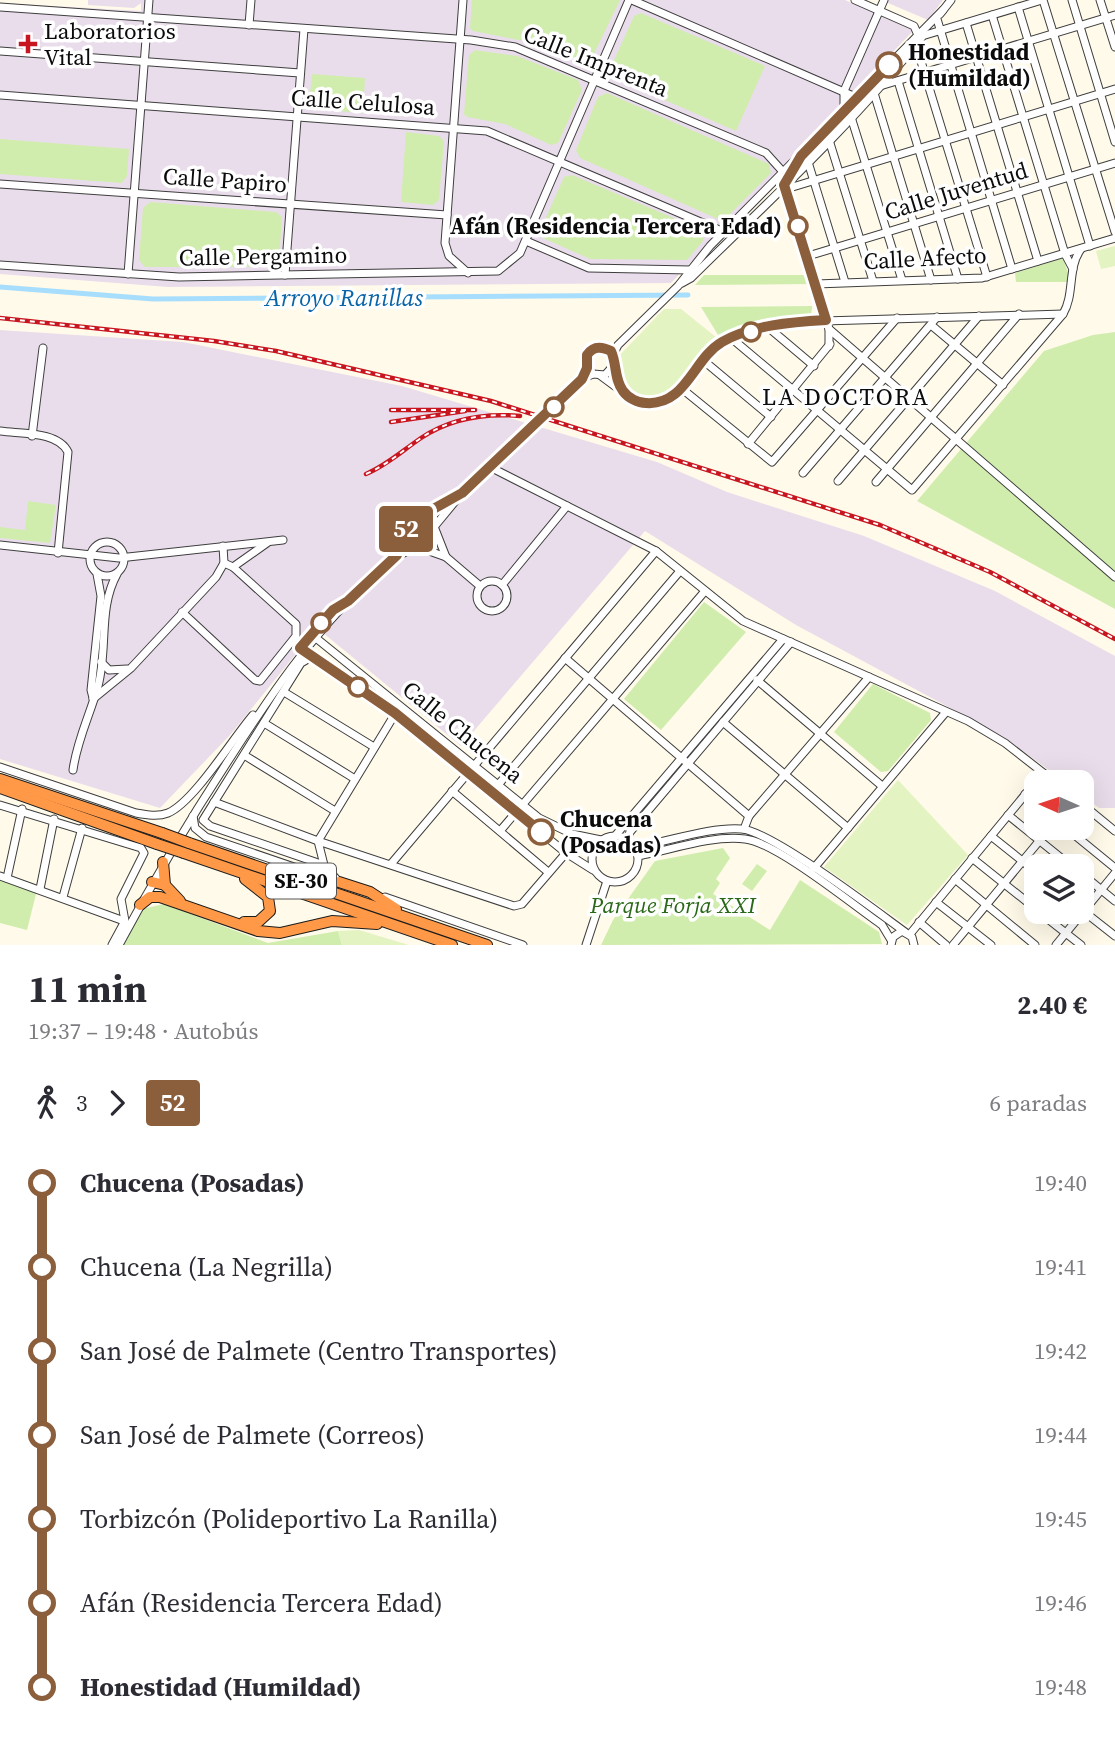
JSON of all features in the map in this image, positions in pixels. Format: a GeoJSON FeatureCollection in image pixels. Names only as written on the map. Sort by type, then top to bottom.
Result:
{"type":"FeatureCollection","features":[{"type":"Feature","properties":{"kind":"highway","name":"SE-30"},"geometry":{"type":"LineString","coordinates":[[0,777],[77,804],[160,839]]}},
{"type":"Feature","properties":{"kind":"highway","name":"SE-30"},"geometry":{"type":"LineString","coordinates":[[0,788],[25,804],[160,839],[487,945]]}},
{"type":"Feature","properties":{"kind":"highway"},"geometry":{"type":"LineString","coordinates":[[0,794],[25,804]]}},
{"type":"Feature","properties":{"kind":"highway","name":"SE-30"},"geometry":{"type":"LineString","coordinates":[[187,848],[228,868],[452,945]]}},
{"type":"Feature","properties":{"kind":"highway"},"geometry":{"type":"LineString","coordinates":[[163,862],[165,885],[182,903]]}},
{"type":"Feature","properties":{"kind":"highway"},"geometry":{"type":"LineString","coordinates":[[228,868],[256,886],[268,897],[270,904],[268,916],[258,922],[236,921]]}},
{"type":"Feature","properties":{"kind":"highway"},"geometry":{"type":"LineString","coordinates":[[339,882],[369,892],[412,919]]}},
{"type":"Feature","properties":{"kind":"highway"},"geometry":{"type":"LineString","coordinates":[[151,884],[165,885]]}},
{"type":"Feature","properties":{"kind":"highway"},"geometry":{"type":"LineString","coordinates":[[151,884],[160,897]]}},
{"type":"Feature","properties":{"kind":"highway"},"geometry":{"type":"LineString","coordinates":[[140,905],[150,897],[160,897],[258,930],[280,933],[332,921],[394,925]]}},
{"type":"Feature","properties":{"kind":"street"},"geometry":{"type":"LineString","coordinates":[[128,274],[149,0]]}},
{"type":"Feature","properties":{"kind":"street"},"geometry":{"type":"LineString","coordinates":[[249,25],[251,0]]}},
{"type":"Feature","properties":{"kind":"street"},"geometry":{"type":"LineString","coordinates":[[463,0],[447,215],[447,250],[457,265],[468,273]]}},
{"type":"Feature","properties":{"kind":"street"},"geometry":{"type":"LineString","coordinates":[[690,270],[589,268],[526,241],[631,0],[867,100]]}},
{"type":"Feature","properties":{"kind":"street"},"geometry":{"type":"LineString","coordinates":[[855,0],[914,26],[920,35]]}},
{"type":"Feature","properties":{"kind":"street"},"geometry":{"type":"LineString","coordinates":[[844,112],[844,91],[884,0]]}},
{"type":"Feature","properties":{"kind":"street"},"geometry":{"type":"LineString","coordinates":[[610,352],[678,286],[710,246],[920,35],[951,0]]}},
{"type":"Feature","properties":{"kind":"street"},"geometry":{"type":"LineString","coordinates":[[920,35],[1043,0],[1115,232]]}},
{"type":"Feature","properties":{"kind":"street"},"geometry":{"type":"LineString","coordinates":[[1072,0],[1115,142]]}},
{"type":"Feature","properties":{"kind":"street"},"geometry":{"type":"LineString","coordinates":[[1100,0],[1115,47]]}},
{"type":"Feature","properties":{"kind":"street"},"geometry":{"type":"LineString","coordinates":[[1018,7],[1090,246]]}},
{"type":"Feature","properties":{"kind":"street","name":"Calle Imprenta"},"geometry":{"type":"LineString","coordinates":[[2,8],[460,39],[515,47],[766,153],[783,173]]}},
{"type":"Feature","properties":{"kind":"street"},"geometry":{"type":"LineString","coordinates":[[678,286],[691,278],[785,187],[880,87],[943,10]]}},
{"type":"Feature","properties":{"kind":"street"},"geometry":{"type":"LineString","coordinates":[[992,15],[1065,254],[1073,269]]}},
{"type":"Feature","properties":{"kind":"street"},"geometry":{"type":"LineString","coordinates":[[880,87],[1115,15]]}},
{"type":"Feature","properties":{"kind":"street"},"geometry":{"type":"LineString","coordinates":[[937,19],[1012,269]]}},
{"type":"Feature","properties":{"kind":"street"},"geometry":{"type":"LineString","coordinates":[[966,23],[1038,261]]}},
{"type":"Feature","properties":{"kind":"street"},"geometry":{"type":"LineString","coordinates":[[285,275],[304,29]]}},
{"type":"Feature","properties":{"kind":"street"},"geometry":{"type":"LineString","coordinates":[[916,45],[987,277]]}},
{"type":"Feature","properties":{"kind":"street"},"geometry":{"type":"LineString","coordinates":[[0,51],[300,73]]}},
{"type":"Feature","properties":{"kind":"street"},"geometry":{"type":"LineString","coordinates":[[898,81],[958,279]]}},
{"type":"Feature","properties":{"kind":"street"},"geometry":{"type":"LineString","coordinates":[[785,187],[841,173],[1115,89]]}},
{"type":"Feature","properties":{"kind":"street"},"geometry":{"type":"LineString","coordinates":[[874,93],[930,279]]}},
{"type":"Feature","properties":{"kind":"street","name":"Calle Celulosa"},"geometry":{"type":"LineString","coordinates":[[0,95],[487,131],[561,160],[724,232]]}},
{"type":"Feature","properties":{"kind":"street"},"geometry":{"type":"LineString","coordinates":[[852,117],[902,280]]}},
{"type":"Feature","properties":{"kind":"street"},"geometry":{"type":"LineString","coordinates":[[829,140],[873,281]]}},
{"type":"Feature","properties":{"kind":"street"},"geometry":{"type":"LineString","coordinates":[[785,187],[801,156]]}},
{"type":"Feature","properties":{"kind":"street"},"geometry":{"type":"LineString","coordinates":[[808,162],[845,282]]}},
{"type":"Feature","properties":{"kind":"street","name":"Calle Juventud"},"geometry":{"type":"LineString","coordinates":[[808,256],[1115,163]]}},
{"type":"Feature","properties":{"kind":"street"},"geometry":{"type":"LineString","coordinates":[[783,173],[829,329],[829,346]]}},
{"type":"Feature","properties":{"kind":"street","name":"Calle Papiro"},"geometry":{"type":"LineString","coordinates":[[0,184],[447,215]]}},
{"type":"Feature","properties":{"kind":"street"},"geometry":{"type":"LineString","coordinates":[[705,223],[712,239],[710,246]]}},
{"type":"Feature","properties":{"kind":"street"},"geometry":{"type":"LineString","coordinates":[[724,232],[736,233]]}},
{"type":"Feature","properties":{"kind":"street","name":"Calle Afecto"},"geometry":{"type":"LineString","coordinates":[[816,284],[987,277],[1115,238]]}},
{"type":"Feature","properties":{"kind":"street","name":"Calle Pergamino"},"geometry":{"type":"LineString","coordinates":[[0,265],[179,277],[468,273],[498,271],[520,254],[526,241]]}},
{"type":"Feature","properties":{"kind":"street"},"geometry":{"type":"LineString","coordinates":[[730,337],[886,471],[912,489],[1063,314],[1068,305],[1073,269],[1081,249]]}},
{"type":"Feature","properties":{"kind":"street"},"geometry":{"type":"LineString","coordinates":[[876,482],[1019,314]]}},
{"type":"Feature","properties":{"kind":"street"},"geometry":{"type":"LineString","coordinates":[[610,352],[598,347],[590,351],[586,359],[594,373],[637,401],[653,403],[669,400],[719,343],[730,337],[769,327],[826,320],[1063,314]]}},
{"type":"Feature","properties":{"kind":"street"},"geometry":{"type":"LineString","coordinates":[[838,481],[979,316]]}},
{"type":"Feature","properties":{"kind":"street"},"geometry":{"type":"LineString","coordinates":[[803,473],[937,317]]}},
{"type":"Feature","properties":{"kind":"street"},"geometry":{"type":"LineString","coordinates":[[681,388],[770,462],[897,318]]}},
{"type":"Feature","properties":{"kind":"street"},"geometry":{"type":"LineString","coordinates":[[931,325],[1003,385]]}},
{"type":"Feature","properties":{"kind":"street"},"geometry":{"type":"LineString","coordinates":[[769,327],[814,366]]}},
{"type":"Feature","properties":{"kind":"street"},"geometry":{"type":"LineString","coordinates":[[829,329],[1115,577]]}},
{"type":"Feature","properties":{"kind":"street"},"geometry":{"type":"LineString","coordinates":[[748,443],[838,337]]}},
{"type":"Feature","properties":{"kind":"street"},"geometry":{"type":"LineString","coordinates":[[32,436],[43,348]]}},
{"type":"Feature","properties":{"kind":"street"},"geometry":{"type":"LineString","coordinates":[[610,352],[625,394]]}},
{"type":"Feature","properties":{"kind":"street"},"geometry":{"type":"LineString","coordinates":[[704,361],[771,416]]}},
{"type":"Feature","properties":{"kind":"street"},"geometry":{"type":"LineString","coordinates":[[0,767],[136,813],[153,816],[168,813],[184,801],[296,660],[348,601],[397,555],[431,542],[435,529],[462,493],[582,379],[614,366]]}},
{"type":"Feature","properties":{"kind":"street"},"geometry":{"type":"LineString","coordinates":[[0,431],[56,439],[64,444],[68,453],[58,553]]}},
{"type":"Feature","properties":{"kind":"street"},"geometry":{"type":"LineString","coordinates":[[490,467],[656,551],[743,621],[946,712],[1006,743],[1039,770]]}},
{"type":"Feature","properties":{"kind":"street"},"geometry":{"type":"LineString","coordinates":[[397,555],[410,522],[462,493]]}},
{"type":"Feature","properties":{"kind":"street"},"geometry":{"type":"LineString","coordinates":[[502,585],[567,506]]}},
{"type":"Feature","properties":{"kind":"street"},"geometry":{"type":"LineString","coordinates":[[418,517],[428,519],[446,557]]}},
{"type":"Feature","properties":{"kind":"street"},"geometry":{"type":"LineString","coordinates":[[406,533],[409,541],[446,557],[480,586]]}},
{"type":"Feature","properties":{"kind":"street"},"geometry":{"type":"LineString","coordinates":[[0,545],[90,557],[124,557],[283,540]]}},
{"type":"Feature","properties":{"kind":"street"},"geometry":{"type":"LineString","coordinates":[[73,770],[76,747],[93,699],[101,662],[107,597],[123,566],[124,557],[118,546],[108,542],[96,545],[90,557],[91,566],[97,574],[101,596],[91,690],[93,699]]}},
{"type":"Feature","properties":{"kind":"street"},"geometry":{"type":"LineString","coordinates":[[233,567],[268,542]]}},
{"type":"Feature","properties":{"kind":"street"},"geometry":{"type":"LineString","coordinates":[[93,699],[131,668],[216,577],[224,564],[223,546]]}},
{"type":"Feature","properties":{"kind":"street"},"geometry":{"type":"LineString","coordinates":[[391,864],[656,551]]}},
{"type":"Feature","properties":{"kind":"street"},"geometry":{"type":"LineString","coordinates":[[183,612],[255,680],[260,681],[298,630],[296,624],[233,567],[224,564]]}},
{"type":"Feature","properties":{"kind":"street"},"geometry":{"type":"LineString","coordinates":[[498,785],[680,571]]}},
{"type":"Feature","properties":{"kind":"street"},"geometry":{"type":"LineString","coordinates":[[97,574],[107,577],[117,574]]}},
{"type":"Feature","properties":{"kind":"street"},"geometry":{"type":"LineString","coordinates":[[480,586],[493,581],[502,585]]}},
{"type":"Feature","properties":{"kind":"street"},"geometry":{"type":"LineString","coordinates":[[480,586],[477,595],[479,604],[485,610],[494,611],[501,607],[506,599],[502,585]]}},
{"type":"Feature","properties":{"kind":"street"},"geometry":{"type":"LineString","coordinates":[[500,831],[705,591]]}},
{"type":"Feature","properties":{"kind":"street"},"geometry":{"type":"LineString","coordinates":[[324,865],[210,826],[203,820],[301,663],[313,656],[316,638],[333,610],[348,601]]}},
{"type":"Feature","properties":{"kind":"street","name":"Calle Chucena"},"geometry":{"type":"LineString","coordinates":[[316,638],[468,772],[520,809],[556,828],[601,840]]}},
{"type":"Feature","properties":{"kind":"street"},"geometry":{"type":"LineString","coordinates":[[628,839],[629,832],[685,760],[787,641]]}},
{"type":"Feature","properties":{"kind":"street","name":"Calle Chucena"},"geometry":{"type":"LineString","coordinates":[[304,652],[397,709],[474,765],[498,785],[566,853],[593,870]]}},
{"type":"Feature","properties":{"kind":"street"},"geometry":{"type":"LineString","coordinates":[[565,659],[750,816]]}},
{"type":"Feature","properties":{"kind":"street"},"geometry":{"type":"LineString","coordinates":[[101,662],[109,670],[131,668]]}},
{"type":"Feature","properties":{"kind":"street"},"geometry":{"type":"LineString","coordinates":[[744,829],[750,816],[869,677]]}},
{"type":"Feature","properties":{"kind":"street"},"geometry":{"type":"LineString","coordinates":[[615,835],[628,839],[635,847],[637,867],[625,880],[607,881],[593,870],[593,853],[601,840],[615,835],[723,722],[755,678]]}},
{"type":"Feature","properties":{"kind":"street"},"geometry":{"type":"LineString","coordinates":[[755,678],[882,786]]}},
{"type":"Feature","properties":{"kind":"street"},"geometry":{"type":"LineString","coordinates":[[284,692],[374,747]]}},
{"type":"Feature","properties":{"kind":"street"},"geometry":{"type":"LineString","coordinates":[[118,945],[163,862],[272,693]]}},
{"type":"Feature","properties":{"kind":"street"},"geometry":{"type":"LineString","coordinates":[[339,882],[324,865],[318,841],[397,709]]}},
{"type":"Feature","properties":{"kind":"street"},"geometry":{"type":"LineString","coordinates":[[814,868],[946,712]]}},
{"type":"Feature","properties":{"kind":"street"},"geometry":{"type":"LineString","coordinates":[[723,722],[848,828]]}},
{"type":"Feature","properties":{"kind":"street"},"geometry":{"type":"LineString","coordinates":[[249,729],[263,726],[355,779]]}},
{"type":"Feature","properties":{"kind":"street"},"geometry":{"type":"LineString","coordinates":[[244,755],[335,811]]}},
{"type":"Feature","properties":{"kind":"street"},"geometry":{"type":"LineString","coordinates":[[452,791],[548,872]]}},
{"type":"Feature","properties":{"kind":"street"},"geometry":{"type":"LineString","coordinates":[[913,939],[919,922],[1024,795]]}},
{"type":"Feature","properties":{"kind":"street"},"geometry":{"type":"LineString","coordinates":[[214,802],[318,841],[514,906],[522,904],[566,853]]}},
{"type":"Feature","properties":{"kind":"street"},"geometry":{"type":"LineString","coordinates":[[0,805],[25,804],[54,819],[141,848],[144,853],[121,899],[125,921],[112,945]]}},
{"type":"Feature","properties":{"kind":"street"},"geometry":{"type":"LineString","coordinates":[[25,804],[4,877],[125,921]]}},
{"type":"Feature","properties":{"kind":"street"},"geometry":{"type":"LineString","coordinates":[[1094,814],[1115,831]]}},
{"type":"Feature","properties":{"kind":"street"},"geometry":{"type":"LineString","coordinates":[[193,815],[195,828],[206,838],[339,882]]}},
{"type":"Feature","properties":{"kind":"street"},"geometry":{"type":"LineString","coordinates":[[1008,815],[1056,854]]}},
{"type":"Feature","properties":{"kind":"street"},"geometry":{"type":"LineString","coordinates":[[40,889],[54,819]]}},
{"type":"Feature","properties":{"kind":"street"},"geometry":{"type":"LineString","coordinates":[[63,897],[82,828]]}},
{"type":"Feature","properties":{"kind":"street"},"geometry":{"type":"LineString","coordinates":[[635,847],[744,829],[768,839],[814,868],[913,939]]}},
{"type":"Feature","properties":{"kind":"street"},"geometry":{"type":"LineString","coordinates":[[990,835],[1022,861]]}},
{"type":"Feature","properties":{"kind":"street"},"geometry":{"type":"LineString","coordinates":[[638,856],[720,840],[747,839],[773,849],[882,925],[891,942],[898,932],[913,939]]}},
{"type":"Feature","properties":{"kind":"street"},"geometry":{"type":"LineString","coordinates":[[1081,840],[1115,867]]}},
{"type":"Feature","properties":{"kind":"street"},"geometry":{"type":"LineString","coordinates":[[953,945],[1040,841]]}},
{"type":"Feature","properties":{"kind":"street"},"geometry":{"type":"LineString","coordinates":[[972,858],[1024,899]]}},
{"type":"Feature","properties":{"kind":"street"},"geometry":{"type":"LineString","coordinates":[[1094,898],[1115,873]]}},
{"type":"Feature","properties":{"kind":"street"},"geometry":{"type":"LineString","coordinates":[[955,879],[1035,945]]}},
{"type":"Feature","properties":{"kind":"street"},"geometry":{"type":"LineString","coordinates":[[586,945],[607,881]]}},
{"type":"Feature","properties":{"kind":"street"},"geometry":{"type":"LineString","coordinates":[[1094,884],[1115,901]]}},
{"type":"Feature","properties":{"kind":"street"},"geometry":{"type":"LineString","coordinates":[[369,892],[523,945]]}},
{"type":"Feature","properties":{"kind":"street"},"geometry":{"type":"LineString","coordinates":[[936,901],[991,945]]}},
{"type":"Feature","properties":{"kind":"street"},"geometry":{"type":"LineString","coordinates":[[1094,919],[1115,936]]}},
{"type":"Feature","properties":{"kind":"street"},"geometry":{"type":"LineString","coordinates":[[919,922],[946,945]]}},
{"type":"Feature","properties":{"kind":"street"},"geometry":{"type":"LineString","coordinates":[[1055,924],[1081,945]]}},
{"type":"Feature","properties":{"kind":"street"},"geometry":{"type":"LineString","coordinates":[[1056,945],[1073,924]]}},
{"type":"Feature","properties":{"kind":"shaded area"},"geometry":{"type":"Polygon","coordinates":[[[88,0],[845,0],[914,30],[671,283],[168,287],[0,274],[0,3],[141,11],[141,3],[134,8],[88,5],[88,0]]]}},
{"type":"Feature","properties":{"kind":"shaded area"},"geometry":{"type":"Polygon","coordinates":[[[881,0],[943,0],[928,20],[881,0]]]}},
{"type":"Feature","properties":{"kind":"shaded area"},"geometry":{"type":"Polygon","coordinates":[[[0,330],[183,342],[402,386],[657,462],[727,492],[864,536],[995,591],[1115,656],[1115,808],[1099,808],[1094,804],[1094,770],[1049,770],[1004,737],[796,625],[645,531],[461,746],[317,628],[230,735],[160,808],[0,759],[0,330]]]}},
{"type":"Feature","properties":{"kind":"green space"},"geometry":{"type":"Polygon","coordinates":[[[472,0],[620,0],[589,64],[534,43],[473,31],[470,28],[472,0]]]}},
{"type":"Feature","properties":{"kind":"green space"},"geometry":{"type":"Polygon","coordinates":[[[641,13],[765,66],[736,131],[614,78],[610,69],[634,16],[641,13]]]}},
{"type":"Feature","properties":{"kind":"green space"},"geometry":{"type":"Polygon","coordinates":[[[475,50],[517,56],[578,80],[582,90],[558,143],[551,145],[505,124],[467,117],[464,114],[469,55],[475,50]]]}},
{"type":"Feature","properties":{"kind":"green space"},"geometry":{"type":"Polygon","coordinates":[[[312,74],[365,78],[363,113],[314,109],[309,103],[312,74]]]}},
{"type":"Feature","properties":{"kind":"green space"},"geometry":{"type":"Polygon","coordinates":[[[607,93],[769,164],[771,173],[728,216],[718,219],[580,158],[576,150],[598,97],[607,93]]]}},
{"type":"Feature","properties":{"kind":"green space"},"geometry":{"type":"Polygon","coordinates":[[[406,132],[439,136],[444,141],[439,200],[433,205],[401,202],[406,132]]]}},
{"type":"Feature","properties":{"kind":"green space"},"geometry":{"type":"Polygon","coordinates":[[[0,139],[129,149],[127,176],[122,183],[0,174],[0,139]]]}},
{"type":"Feature","properties":{"kind":"green space"},"geometry":{"type":"Polygon","coordinates":[[[572,175],[702,230],[703,241],[687,260],[590,259],[543,238],[540,231],[564,177],[572,175]]]}},
{"type":"Feature","properties":{"kind":"green space"},"geometry":{"type":"Polygon","coordinates":[[[150,202],[276,212],[282,217],[279,261],[273,267],[145,267],[139,260],[143,208],[150,202]]]}},
{"type":"Feature","properties":{"kind":"green space"},"geometry":{"type":"Polygon","coordinates":[[[1115,246],[1115,266],[1101,269],[1096,251],[1115,246]]]}},
{"type":"Feature","properties":{"kind":"green space"},"geometry":{"type":"Polygon","coordinates":[[[1063,258],[1071,282],[1016,282],[1015,273],[1063,258]]]}},
{"type":"Feature","properties":{"kind":"green space"},"geometry":{"type":"Polygon","coordinates":[[[704,275],[807,275],[810,284],[695,285],[704,275]]]}},
{"type":"Feature","properties":{"kind":"green space"},"geometry":{"type":"Polygon","coordinates":[[[812,306],[811,317],[718,335],[701,307],[812,306]]]}},
{"type":"Feature","properties":{"kind":"green space"},"geometry":{"type":"Polygon","coordinates":[[[664,309],[681,309],[717,338],[670,392],[642,397],[626,387],[617,358],[664,309]]]}},
{"type":"Feature","properties":{"kind":"green space"},"geometry":{"type":"Polygon","coordinates":[[[1115,332],[1115,609],[917,501],[1044,351],[1093,335],[1115,332]]]}},
{"type":"Feature","properties":{"kind":"green space"},"geometry":{"type":"Polygon","coordinates":[[[28,501],[56,505],[50,543],[0,538],[0,527],[25,530],[28,501]]]}},
{"type":"Feature","properties":{"kind":"green space"},"geometry":{"type":"Polygon","coordinates":[[[704,602],[746,632],[661,730],[624,699],[704,602]]]}},
{"type":"Feature","properties":{"kind":"green space"},"geometry":{"type":"Polygon","coordinates":[[[873,684],[930,713],[931,720],[888,771],[881,772],[834,732],[873,684]]]}},
{"type":"Feature","properties":{"kind":"green space"},"geometry":{"type":"Polygon","coordinates":[[[898,780],[968,855],[907,925],[824,867],[898,780]]]}},
{"type":"Feature","properties":{"kind":"green space","name":"Parque Forja XXI"},"geometry":{"type":"Polygon","coordinates":[[[723,848],[730,858],[716,879],[720,883],[713,894],[770,930],[800,880],[879,932],[882,944],[601,945],[613,920],[655,861],[723,848]]]}},
{"type":"Feature","properties":{"kind":"green space"},"geometry":{"type":"Polygon","coordinates":[[[757,864],[767,871],[752,891],[742,884],[757,864]]]}},
{"type":"Feature","properties":{"kind":"green space"},"geometry":{"type":"Polygon","coordinates":[[[0,877],[37,890],[27,930],[0,923],[0,877]]]}},
{"type":"Feature","properties":{"kind":"green space"},"geometry":{"type":"Polygon","coordinates":[[[164,904],[268,943],[338,931],[342,945],[123,945],[142,909],[164,904]]]}},
{"type":"Feature","properties":{"kind":"green space"},"geometry":{"type":"Polygon","coordinates":[[[359,930],[409,945],[342,945],[338,931],[359,930]]]}},
{"type":"Feature","properties":{"kind":"waterway","name":"Arroyo Ranillas"},"geometry":{"type":"LineString","coordinates":[[0,287],[153,299],[688,295]]}},
{"type":"Feature","properties":{"kind":"railway"},"geometry":{"type":"LineString","coordinates":[[0,318],[214,341],[276,351],[491,401],[880,525],[990,572],[1115,639]]}},
{"type":"Feature","properties":{"kind":"railway"},"geometry":{"type":"LineString","coordinates":[[391,410],[475,410]]}},
{"type":"Feature","properties":{"kind":"railway"},"geometry":{"type":"LineString","coordinates":[[391,422],[465,411]]}},
{"type":"Feature","properties":{"kind":"railway"},"geometry":{"type":"LineString","coordinates":[[366,474],[432,431],[456,421],[481,416],[520,416]]}},
{"type":"Feature","properties":{"kind":"bus line","name":"52"},"geometry":{"type":"LineString","coordinates":[[541,832],[395,713],[300,648],[333,610],[348,601],[397,555],[410,522],[462,493],[582,379],[587,368],[587,355],[593,349],[598,347],[611,351],[616,375],[625,394],[642,403],[659,402],[673,397],[719,343],[730,337],[790,322],[826,320],[784,185],[801,156],[889,65]]}},
{"type":"Feature","properties":{"kind":"place","name":"Laboratorios Vital"},"geometry":{"type":"Point","coordinates":[28,44]}},
{"type":"Feature","properties":{"kind":"place","name":"Honestidad (Humildad)"},"geometry":{"type":"Point","coordinates":[889,65]}},
{"type":"Feature","properties":{"kind":"place","name":"Afán (Residencia Tercera Edad)"},"geometry":{"type":"Point","coordinates":[798,226]}},
{"type":"Feature","properties":{"kind":"place","name":"Chucena (Posadas)"},"geometry":{"type":"Point","coordinates":[541,832]}},
{"type":"Feature","properties":{"kind":"district","name":"LA DOCTORA"},"geometry":{"type":"Point","coordinates":[846,397]}}]}
